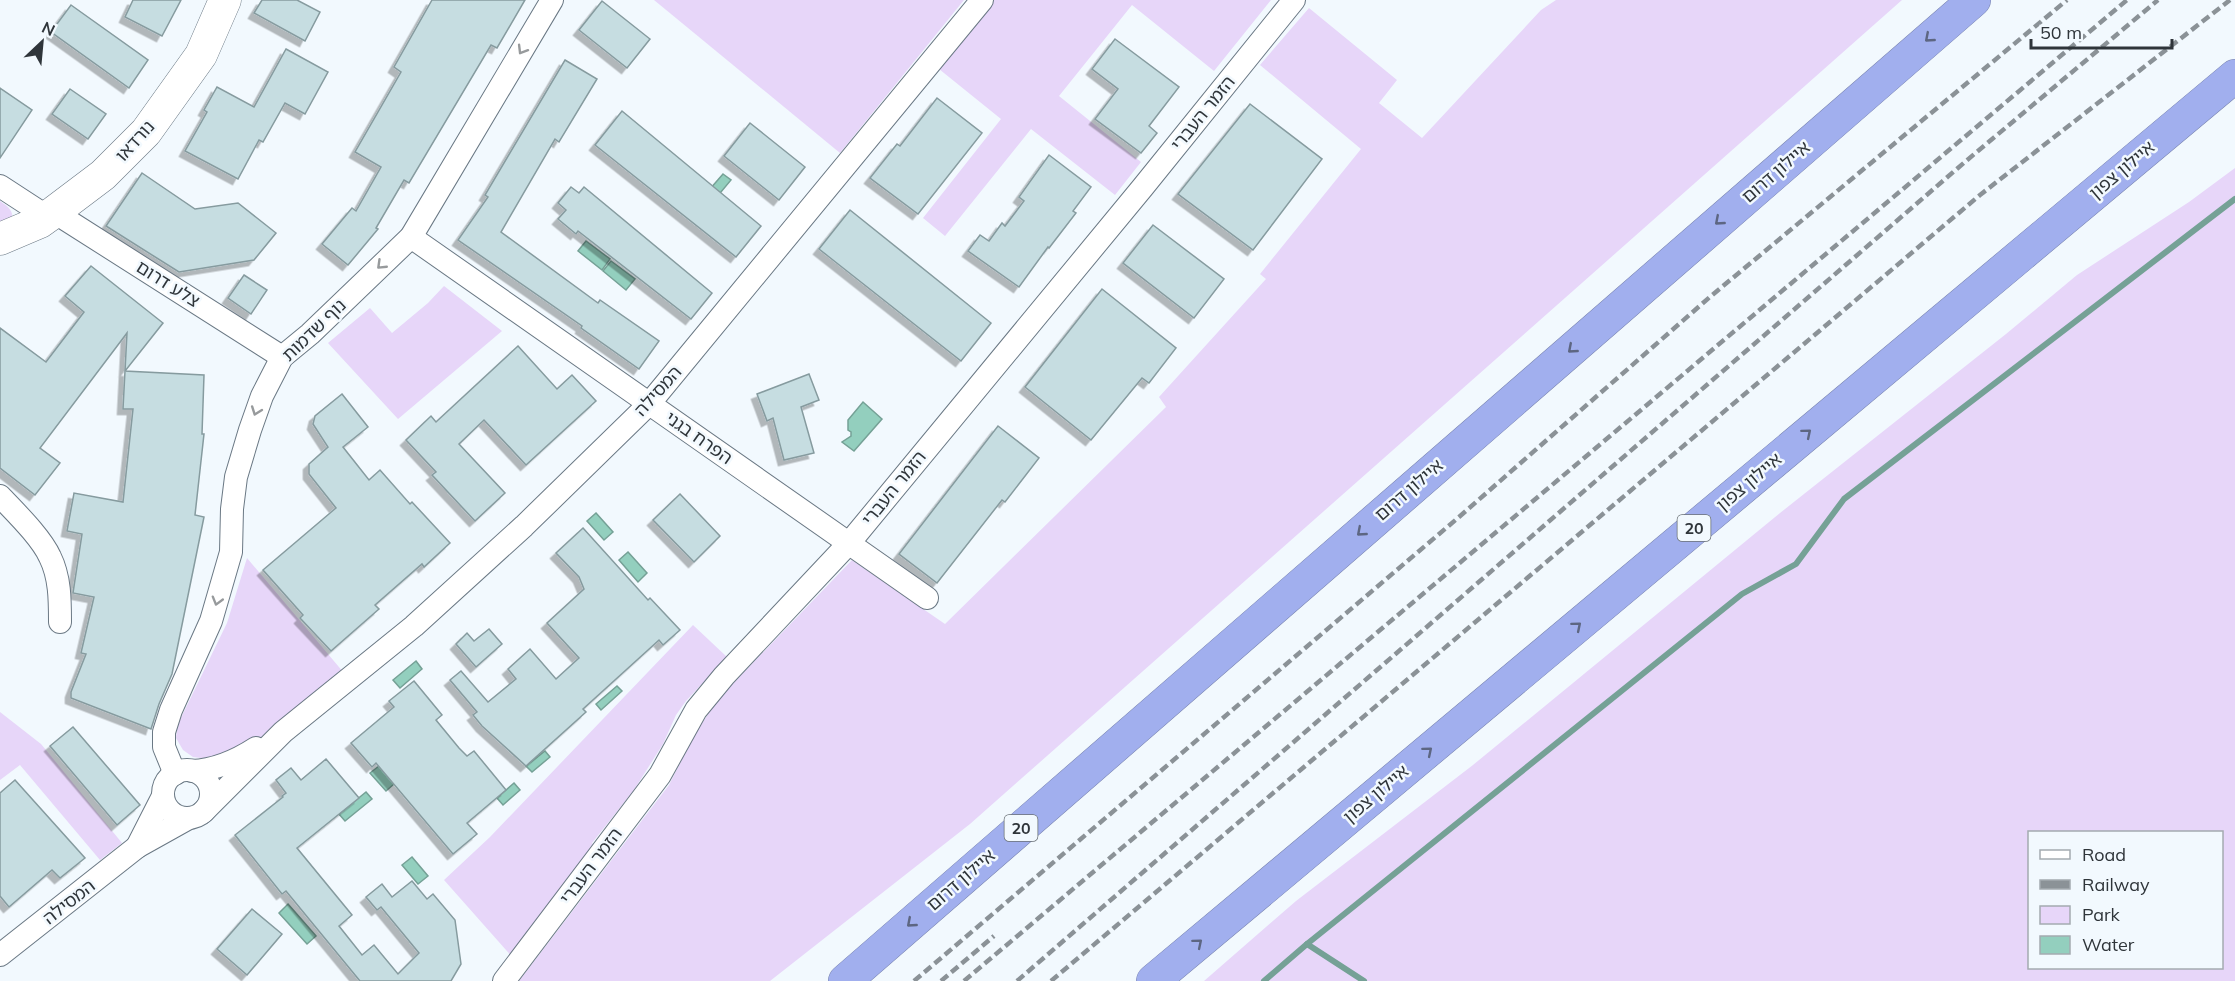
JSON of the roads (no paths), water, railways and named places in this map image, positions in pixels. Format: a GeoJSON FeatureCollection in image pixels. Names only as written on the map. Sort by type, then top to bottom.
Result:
{"type":"FeatureCollection","features":[{"type":"Feature","properties":{"kind":"highway","name":"איילון דרום"},"geometry":{"type":"LineString","coordinates":[[845,981],[1974,0]]}},
{"type":"Feature","properties":{"kind":"highway","name":"איילון צפון"},"geometry":{"type":"LineString","coordinates":[[1153,981],[2235,76]]}},
{"type":"Feature","properties":{"kind":"highway"},"geometry":{"type":"LineString","coordinates":[[1914,344],[2235,98]]}},
{"type":"Feature","properties":{"kind":"street","name":"נורדאו"},"geometry":{"type":"LineString","coordinates":[[0,239],[40,222],[104,175],[146,132],[201,55],[225,0]]}},
{"type":"Feature","properties":{"kind":"street","name":"נוף שדמות"},"geometry":{"type":"LineString","coordinates":[[183,773],[164,747],[164,732],[171,710],[212,621],[231,552],[232,509],[236,477],[262,396],[282,357],[310,334],[411,237],[552,0]]}},
{"type":"Feature","properties":{"kind":"street","name":"המסילה"},"geometry":{"type":"LineString","coordinates":[[0,955],[137,848],[196,815],[283,732],[453,591],[543,509],[650,404],[982,0]]}},
{"type":"Feature","properties":{"kind":"street","name":"הזמר העברי"},"geometry":{"type":"LineString","coordinates":[[504,981],[660,775],[696,710],[724,676],[850,542],[1294,0]]}},
{"type":"Feature","properties":{"kind":"street","name":"צלע דרום"},"geometry":{"type":"LineString","coordinates":[[0,186],[50,214],[282,357]]}},
{"type":"Feature","properties":{"kind":"street","name":"הפרח בגני"},"geometry":{"type":"LineString","coordinates":[[411,237],[927,598]]}},
{"type":"Feature","properties":{"kind":"street"},"geometry":{"type":"LineString","coordinates":[[0,496],[26,524],[50,557],[60,593],[60,622]]}},
{"type":"Feature","properties":{"kind":"street","name":"המסילה"},"geometry":{"type":"LineString","coordinates":[[183,773],[206,771],[221,766],[283,732]]}},
{"type":"Feature","properties":{"kind":"street"},"geometry":{"type":"LineString","coordinates":[[183,773],[199,774],[209,785],[210,800],[196,815],[175,815],[165,804],[163,796],[166,782],[183,773]]}},
{"type":"Feature","properties":{"kind":"street","name":"המסילה"},"geometry":{"type":"LineString","coordinates":[[137,848],[163,796]]}},
{"type":"Feature","properties":{"kind":"water"},"geometry":{"type":"Polygon","coordinates":[[[723,174],[731,180],[711,204],[703,197],[723,174]]]}},
{"type":"Feature","properties":{"kind":"water"},"geometry":{"type":"Polygon","coordinates":[[[586,241],[610,259],[602,270],[578,251],[586,241]]]}},
{"type":"Feature","properties":{"kind":"water"},"geometry":{"type":"Polygon","coordinates":[[[611,261],[635,279],[626,290],[603,271],[611,261]]]}},
{"type":"Feature","properties":{"kind":"water"},"geometry":{"type":"Polygon","coordinates":[[[863,402],[882,419],[854,451],[842,442],[851,436],[848,430],[848,420],[863,402]]]}},
{"type":"Feature","properties":{"kind":"water"},"geometry":{"type":"Polygon","coordinates":[[[596,513],[613,532],[604,540],[587,521],[596,513]]]}},
{"type":"Feature","properties":{"kind":"water"},"geometry":{"type":"Polygon","coordinates":[[[628,552],[647,573],[638,582],[619,560],[628,552]]]}},
{"type":"Feature","properties":{"kind":"water"},"geometry":{"type":"Polygon","coordinates":[[[416,661],[422,669],[400,688],[393,680],[416,661]]]}},
{"type":"Feature","properties":{"kind":"water"},"geometry":{"type":"Polygon","coordinates":[[[617,686],[622,691],[601,710],[596,704],[617,686]]]}},
{"type":"Feature","properties":{"kind":"water"},"geometry":{"type":"Polygon","coordinates":[[[545,751],[550,757],[532,772],[526,766],[545,751]]]}},
{"type":"Feature","properties":{"kind":"water"},"geometry":{"type":"Polygon","coordinates":[[[379,766],[394,784],[386,791],[370,773],[379,766]]]}},
{"type":"Feature","properties":{"kind":"water"},"geometry":{"type":"Polygon","coordinates":[[[514,783],[520,790],[503,805],[497,798],[514,783]]]}},
{"type":"Feature","properties":{"kind":"water"},"geometry":{"type":"Polygon","coordinates":[[[366,792],[372,799],[345,821],[339,814],[366,792]]]}},
{"type":"Feature","properties":{"kind":"water"},"geometry":{"type":"Polygon","coordinates":[[[412,857],[428,876],[418,884],[402,865],[412,857]]]}},
{"type":"Feature","properties":{"kind":"water"},"geometry":{"type":"Polygon","coordinates":[[[288,904],[316,936],[307,944],[279,913],[288,904]]]}},
{"type":"Feature","properties":{"kind":"waterway"},"geometry":{"type":"LineString","coordinates":[[1264,981],[1742,594],[1796,564],[1844,499],[2235,199]]}},
{"type":"Feature","properties":{"kind":"waterway"},"geometry":{"type":"LineString","coordinates":[[1307,944],[1364,981]]}},
{"type":"Feature","properties":{"kind":"railway"},"geometry":{"type":"LineString","coordinates":[[914,981],[1459,517],[1711,296],[2067,0]]}},
{"type":"Feature","properties":{"kind":"railway"},"geometry":{"type":"LineString","coordinates":[[964,981],[2127,0]]}},
{"type":"Feature","properties":{"kind":"railway"},"geometry":{"type":"LineString","coordinates":[[1017,981],[1966,161],[2158,0]]}},
{"type":"Feature","properties":{"kind":"railway"},"geometry":{"type":"LineString","coordinates":[[1051,981],[1980,195],[2230,0]]}},
{"type":"Feature","properties":{"kind":"railway"},"geometry":{"type":"LineString","coordinates":[[941,981],[994,936]]}}]}
